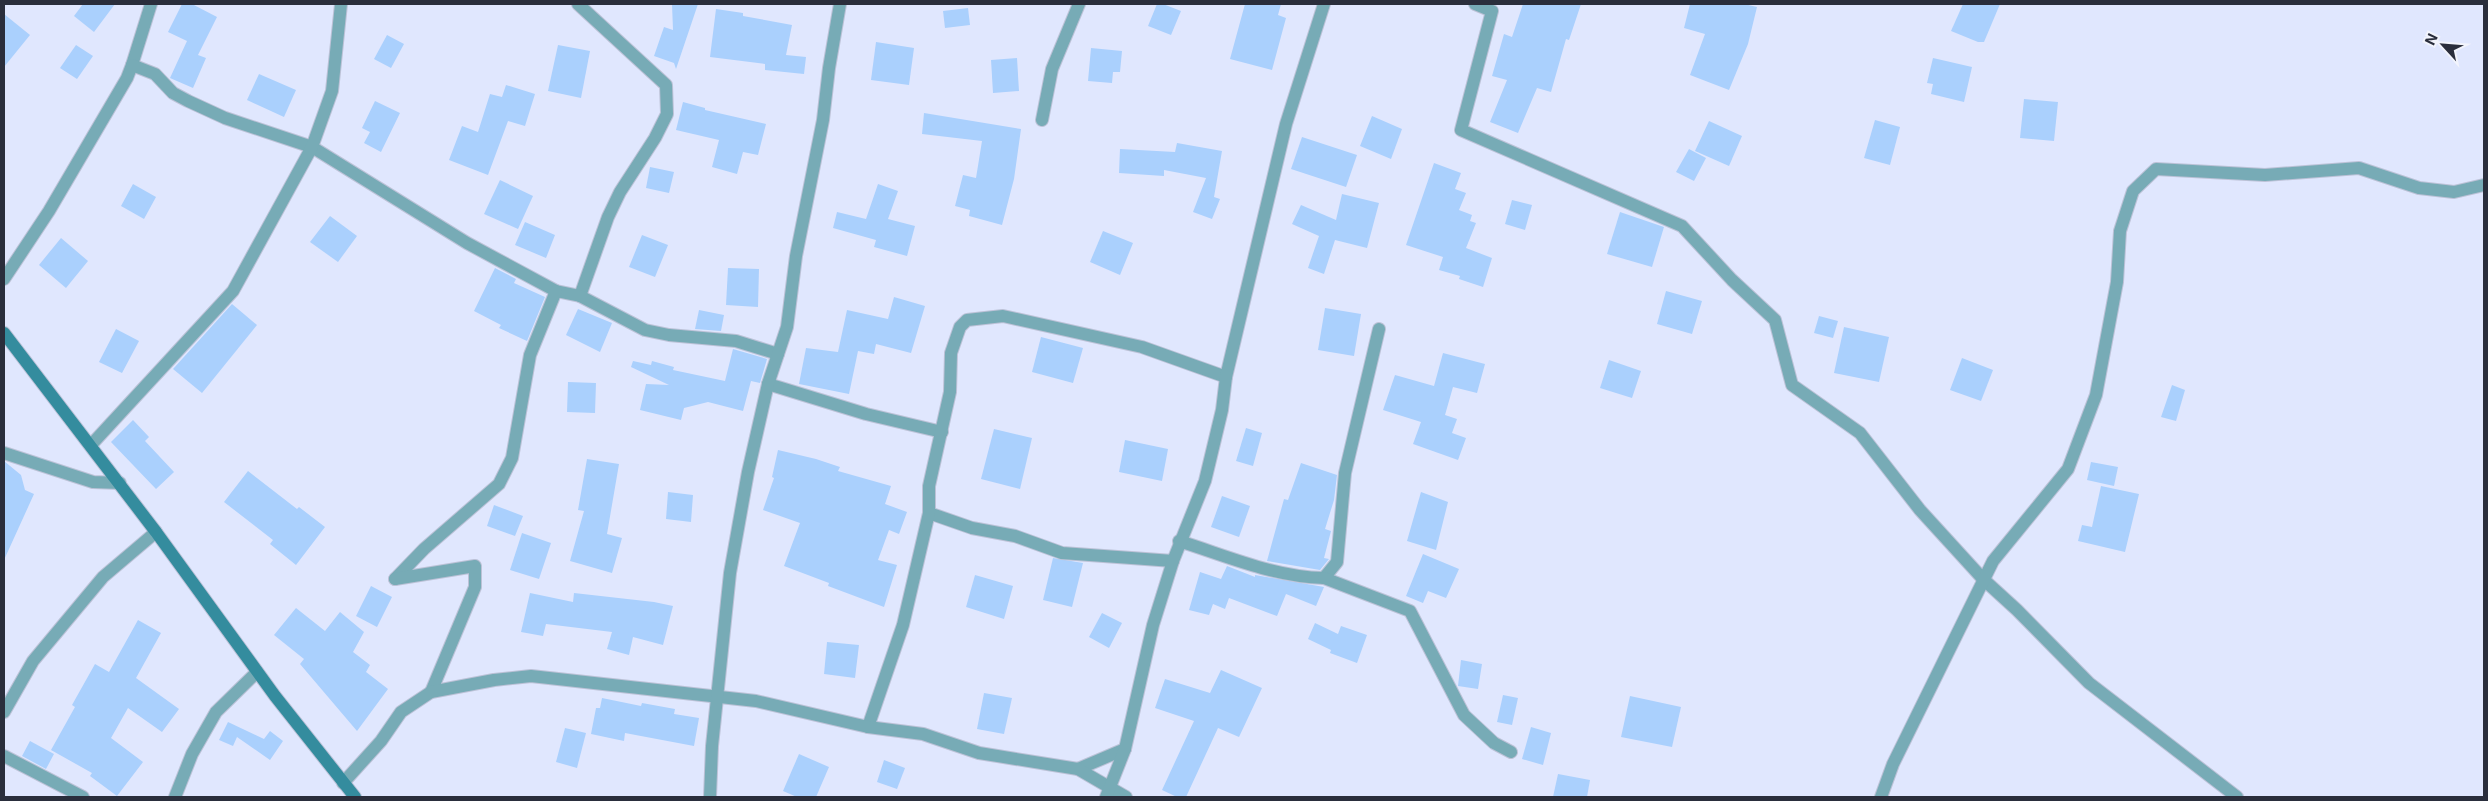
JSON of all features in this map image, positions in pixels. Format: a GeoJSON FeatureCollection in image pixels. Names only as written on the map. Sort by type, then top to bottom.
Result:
{"type":"FeatureCollection","features":[{"type":"Feature","properties":{"kind":"main road"},"geometry":{"type":"LineString","coordinates":[[4,333],[156,532],[256,672],[355,797]]}},
{"type":"Feature","properties":{"kind":"street"},"geometry":{"type":"LineString","coordinates":[[4,278],[49,211],[127,78],[151,4]]}},
{"type":"Feature","properties":{"kind":"street"},"geometry":{"type":"LineString","coordinates":[[91,445],[233,291],[312,147],[332,90],[341,4]]}},
{"type":"Feature","properties":{"kind":"street"},"geometry":{"type":"LineString","coordinates":[[578,4],[666,85],[667,114],[655,138],[620,192],[608,217],[580,296]]}},
{"type":"Feature","properties":{"kind":"street"},"geometry":{"type":"LineString","coordinates":[[710,797],[717,697],[730,573],[748,472],[768,384],[787,327],[796,256],[823,120],[828,68],[840,4]]}},
{"type":"Feature","properties":{"kind":"street"},"geometry":{"type":"LineString","coordinates":[[1042,120],[1052,69],[1079,4]]}},
{"type":"Feature","properties":{"kind":"street"},"geometry":{"type":"LineString","coordinates":[[1108,792],[1125,749],[1151,634],[1179,541],[1205,480],[1222,410],[1226,376],[1286,124],[1324,4]]}},
{"type":"Feature","properties":{"kind":"street"},"geometry":{"type":"LineString","coordinates":[[1475,4],[1492,11],[1460,130],[1682,226],[1732,280],[1775,320],[1792,385],[1860,433],[1920,510],[1983,579],[2017,610],[2089,683],[2237,797]]}},
{"type":"Feature","properties":{"kind":"street"},"geometry":{"type":"LineString","coordinates":[[132,65],[155,74],[172,93],[225,118],[312,147],[468,243],[556,291],[580,296],[645,330],[669,335],[736,342],[778,354]]}},
{"type":"Feature","properties":{"kind":"street"},"geometry":{"type":"LineString","coordinates":[[1881,797],[1893,764],[1993,561],[2068,468],[2096,395],[2116,282],[2120,231],[2133,191],[2156,169],[2265,175],[2359,168],[2419,188],[2454,192],[2484,185]]}},
{"type":"Feature","properties":{"kind":"street"},"geometry":{"type":"LineString","coordinates":[[431,692],[475,587],[475,566],[395,579],[424,549],[499,484],[512,458],[530,355],[556,291]]}},
{"type":"Feature","properties":{"kind":"street"},"geometry":{"type":"LineString","coordinates":[[868,727],[903,625],[929,513],[929,486],[950,392],[951,352],[960,326],[967,320],[1003,316],[1142,347],[1226,376]]}},
{"type":"Feature","properties":{"kind":"street"},"geometry":{"type":"LineString","coordinates":[[1324,578],[1337,562],[1345,473],[1379,330]]}},
{"type":"Feature","properties":{"kind":"street"},"geometry":{"type":"LineString","coordinates":[[768,384],[866,414],[942,432]]}},
{"type":"Feature","properties":{"kind":"street"},"geometry":{"type":"LineString","coordinates":[[4,453],[93,482],[120,484]]}},
{"type":"Feature","properties":{"kind":"street"},"geometry":{"type":"LineString","coordinates":[[929,513],[972,528],[1015,536],[1062,553],[1173,561]]}},
{"type":"Feature","properties":{"kind":"street"},"geometry":{"type":"LineString","coordinates":[[4,712],[33,661],[103,577],[156,532]]}},
{"type":"Feature","properties":{"kind":"street"},"geometry":{"type":"LineString","coordinates":[[1179,541],[1263,569],[1305,578],[1324,578],[1410,611],[1464,715],[1494,743],[1511,752]]}},
{"type":"Feature","properties":{"kind":"street"},"geometry":{"type":"LineString","coordinates":[[175,797],[192,754],[216,712],[256,672]]}},
{"type":"Feature","properties":{"kind":"street"},"geometry":{"type":"LineString","coordinates":[[343,783],[381,741],[401,712],[431,692],[494,680],[531,676],[756,701],[868,727],[923,734],[979,753],[1078,769],[1108,792],[1126,797]]}},
{"type":"Feature","properties":{"kind":"street"},"geometry":{"type":"LineString","coordinates":[[1078,769],[1125,749]]}},
{"type":"Feature","properties":{"kind":"street"},"geometry":{"type":"LineString","coordinates":[[4,756],[83,797]]}},
{"type":"Feature","properties":{"kind":"building"},"geometry":{"type":"Polygon","coordinates":[[[83,4],[115,4],[94,32],[74,16],[83,4]]]}},
{"type":"Feature","properties":{"kind":"building"},"geometry":{"type":"Polygon","coordinates":[[[182,4],[192,4],[217,17],[198,55],[206,58],[193,88],[170,78],[187,41],[168,32],[182,4]]]}},
{"type":"Feature","properties":{"kind":"building"},"geometry":{"type":"Polygon","coordinates":[[[672,4],[698,4],[676,69],[674,63],[654,56],[664,27],[673,30],[672,4]]]}},
{"type":"Feature","properties":{"kind":"building"},"geometry":{"type":"Polygon","coordinates":[[[1157,4],[1163,4],[1181,11],[1171,35],[1148,26],[1157,4]]]}},
{"type":"Feature","properties":{"kind":"building"},"geometry":{"type":"Polygon","coordinates":[[[1245,4],[1281,4],[1278,15],[1286,18],[1272,70],[1230,59],[1245,4]]]}},
{"type":"Feature","properties":{"kind":"building"},"geometry":{"type":"Polygon","coordinates":[[[1523,4],[1581,4],[1569,40],[1566,39],[1551,92],[1537,88],[1518,133],[1490,122],[1507,80],[1492,76],[1504,34],[1512,37],[1523,4]]]}},
{"type":"Feature","properties":{"kind":"building"},"geometry":{"type":"Polygon","coordinates":[[[1690,4],[1744,4],[1757,7],[1748,44],[1729,90],[1690,75],[1705,34],[1684,28],[1690,4]]]}},
{"type":"Feature","properties":{"kind":"building"},"geometry":{"type":"Polygon","coordinates":[[[1963,4],[2000,4],[1984,42],[1978,42],[1951,31],[1963,4]]]}},
{"type":"Feature","properties":{"kind":"building"},"geometry":{"type":"Polygon","coordinates":[[[968,8],[970,25],[945,28],[943,11],[968,8]]]}},
{"type":"Feature","properties":{"kind":"building"},"geometry":{"type":"Polygon","coordinates":[[[716,9],[743,13],[743,16],[792,25],[786,55],[806,57],[804,74],[765,70],[765,64],[710,57],[716,9]]]}},
{"type":"Feature","properties":{"kind":"building"},"geometry":{"type":"Polygon","coordinates":[[[4,14],[30,35],[4,67],[4,14]]]}},
{"type":"Feature","properties":{"kind":"building"},"geometry":{"type":"Polygon","coordinates":[[[387,35],[404,44],[391,68],[374,59],[387,35]]]}},
{"type":"Feature","properties":{"kind":"building"},"geometry":{"type":"Polygon","coordinates":[[[876,42],[914,48],[909,85],[871,80],[876,42]]]}},
{"type":"Feature","properties":{"kind":"building"},"geometry":{"type":"Polygon","coordinates":[[[76,45],[93,56],[77,79],[60,68],[76,45]]]}},
{"type":"Feature","properties":{"kind":"building"},"geometry":{"type":"Polygon","coordinates":[[[558,45],[590,51],[581,98],[548,91],[558,45]]]}},
{"type":"Feature","properties":{"kind":"building"},"geometry":{"type":"Polygon","coordinates":[[[1091,48],[1122,51],[1120,72],[1113,72],[1112,83],[1088,81],[1091,48]]]}},
{"type":"Feature","properties":{"kind":"building"},"geometry":{"type":"Polygon","coordinates":[[[1017,58],[1019,91],[993,93],[991,60],[1017,58]]]}},
{"type":"Feature","properties":{"kind":"building"},"geometry":{"type":"Polygon","coordinates":[[[1933,58],[1972,67],[1964,102],[1931,94],[1933,84],[1927,83],[1933,58]]]}},
{"type":"Feature","properties":{"kind":"building"},"geometry":{"type":"Polygon","coordinates":[[[259,74],[296,90],[284,117],[247,100],[259,74]]]}},
{"type":"Feature","properties":{"kind":"building"},"geometry":{"type":"Polygon","coordinates":[[[506,85],[535,94],[525,126],[508,121],[488,175],[449,160],[462,126],[478,132],[490,94],[502,97],[506,85]]]}},
{"type":"Feature","properties":{"kind":"building"},"geometry":{"type":"Polygon","coordinates":[[[2024,99],[2058,102],[2054,141],[2020,138],[2024,99]]]}},
{"type":"Feature","properties":{"kind":"building"},"geometry":{"type":"Polygon","coordinates":[[[375,101],[400,113],[381,152],[364,143],[370,132],[362,128],[375,101]]]}},
{"type":"Feature","properties":{"kind":"building"},"geometry":{"type":"Polygon","coordinates":[[[683,102],[705,108],[705,110],[766,124],[758,155],[743,152],[737,174],[712,167],[719,140],[676,130],[683,102]]]}},
{"type":"Feature","properties":{"kind":"building"},"geometry":{"type":"Polygon","coordinates":[[[924,113],[1021,129],[1014,179],[1002,225],[969,216],[970,210],[955,206],[963,175],[976,178],[982,141],[922,134],[924,113]]]}},
{"type":"Feature","properties":{"kind":"building"},"geometry":{"type":"Polygon","coordinates":[[[1372,116],[1402,129],[1391,159],[1360,146],[1372,116]]]}},
{"type":"Feature","properties":{"kind":"building"},"geometry":{"type":"Polygon","coordinates":[[[1875,120],[1900,127],[1890,165],[1864,158],[1875,120]]]}},
{"type":"Feature","properties":{"kind":"building"},"geometry":{"type":"Polygon","coordinates":[[[1709,121],[1742,136],[1729,166],[1695,151],[1709,121]]]}},
{"type":"Feature","properties":{"kind":"building"},"geometry":{"type":"Polygon","coordinates":[[[1302,137],[1357,155],[1346,187],[1291,169],[1302,137]]]}},
{"type":"Feature","properties":{"kind":"building"},"geometry":{"type":"Polygon","coordinates":[[[1177,143],[1222,151],[1214,197],[1220,199],[1212,219],[1193,212],[1206,178],[1164,170],[1164,176],[1119,173],[1120,149],[1175,152],[1177,143]]]}},
{"type":"Feature","properties":{"kind":"building"},"geometry":{"type":"Polygon","coordinates":[[[1689,149],[1706,158],[1694,181],[1676,172],[1689,149]]]}},
{"type":"Feature","properties":{"kind":"building"},"geometry":{"type":"Polygon","coordinates":[[[1434,163],[1461,173],[1455,189],[1466,193],[1459,210],[1472,215],[1470,221],[1476,223],[1466,248],[1492,258],[1483,287],[1459,279],[1460,276],[1439,270],[1443,257],[1406,245],[1434,163]]]}},
{"type":"Feature","properties":{"kind":"building"},"geometry":{"type":"Polygon","coordinates":[[[650,167],[674,172],[669,193],[646,188],[650,167]]]}},
{"type":"Feature","properties":{"kind":"building"},"geometry":{"type":"Polygon","coordinates":[[[500,180],[533,196],[518,229],[484,214],[500,180]]]}},
{"type":"Feature","properties":{"kind":"building"},"geometry":{"type":"Polygon","coordinates":[[[133,184],[156,197],[144,219],[121,206],[133,184]]]}},
{"type":"Feature","properties":{"kind":"building"},"geometry":{"type":"Polygon","coordinates":[[[878,184],[898,191],[888,219],[915,226],[907,256],[874,247],[876,240],[833,228],[837,212],[866,219],[878,184]]]}},
{"type":"Feature","properties":{"kind":"building"},"geometry":{"type":"Polygon","coordinates":[[[1342,194],[1379,203],[1367,248],[1335,240],[1324,274],[1308,268],[1319,236],[1292,224],[1301,205],[1336,220],[1342,194]]]}},
{"type":"Feature","properties":{"kind":"building"},"geometry":{"type":"Polygon","coordinates":[[[1512,200],[1532,205],[1525,230],[1505,224],[1512,200]]]}},
{"type":"Feature","properties":{"kind":"building"},"geometry":{"type":"Polygon","coordinates":[[[1620,212],[1664,227],[1652,267],[1607,254],[1620,212]]]}},
{"type":"Feature","properties":{"kind":"building"},"geometry":{"type":"Polygon","coordinates":[[[330,216],[357,236],[338,262],[310,242],[330,216]]]}},
{"type":"Feature","properties":{"kind":"building"},"geometry":{"type":"Polygon","coordinates":[[[525,222],[555,235],[546,258],[515,245],[525,222]]]}},
{"type":"Feature","properties":{"kind":"building"},"geometry":{"type":"Polygon","coordinates":[[[1103,231],[1133,243],[1120,275],[1090,262],[1103,231]]]}},
{"type":"Feature","properties":{"kind":"building"},"geometry":{"type":"Polygon","coordinates":[[[642,235],[668,245],[655,277],[629,267],[642,235]]]}},
{"type":"Feature","properties":{"kind":"building"},"geometry":{"type":"Polygon","coordinates":[[[61,238],[88,261],[66,288],[39,265],[61,238]]]}},
{"type":"Feature","properties":{"kind":"building"},"geometry":{"type":"Polygon","coordinates":[[[495,268],[516,279],[514,283],[545,297],[527,341],[499,328],[501,325],[474,311],[495,268]]]}},
{"type":"Feature","properties":{"kind":"building"},"geometry":{"type":"Polygon","coordinates":[[[728,268],[759,269],[758,307],[726,305],[728,268]]]}},
{"type":"Feature","properties":{"kind":"building"},"geometry":{"type":"Polygon","coordinates":[[[1666,291],[1702,301],[1692,334],[1657,324],[1666,291]]]}},
{"type":"Feature","properties":{"kind":"building"},"geometry":{"type":"Polygon","coordinates":[[[894,297],[925,306],[911,353],[876,344],[874,354],[858,351],[849,394],[799,384],[806,348],[838,352],[847,310],[888,319],[894,297]]]}},
{"type":"Feature","properties":{"kind":"building"},"geometry":{"type":"Polygon","coordinates":[[[232,304],[257,325],[202,393],[173,369],[232,304]]]}},
{"type":"Feature","properties":{"kind":"building"},"geometry":{"type":"Polygon","coordinates":[[[1325,308],[1361,314],[1354,356],[1318,350],[1325,308]]]}},
{"type":"Feature","properties":{"kind":"building"},"geometry":{"type":"Polygon","coordinates":[[[578,309],[612,323],[600,352],[566,335],[578,309]]]}},
{"type":"Feature","properties":{"kind":"building"},"geometry":{"type":"Polygon","coordinates":[[[699,310],[724,315],[721,331],[695,329],[699,310]]]}},
{"type":"Feature","properties":{"kind":"building"},"geometry":{"type":"Polygon","coordinates":[[[1819,316],[1838,321],[1833,338],[1814,333],[1819,316]]]}},
{"type":"Feature","properties":{"kind":"building"},"geometry":{"type":"Polygon","coordinates":[[[1844,327],[1889,337],[1879,382],[1834,373],[1844,327]]]}},
{"type":"Feature","properties":{"kind":"building"},"geometry":{"type":"Polygon","coordinates":[[[116,329],[139,341],[122,373],[99,362],[116,329]]]}},
{"type":"Feature","properties":{"kind":"building"},"geometry":{"type":"Polygon","coordinates":[[[1041,337],[1083,348],[1073,383],[1032,372],[1041,337]]]}},
{"type":"Feature","properties":{"kind":"building"},"geometry":{"type":"Polygon","coordinates":[[[733,349],[767,359],[760,383],[751,381],[743,411],[708,402],[684,408],[681,420],[640,410],[646,384],[669,385],[631,367],[633,361],[651,365],[652,361],[674,367],[673,370],[725,381],[733,349]]]}},
{"type":"Feature","properties":{"kind":"building"},"geometry":{"type":"Polygon","coordinates":[[[1443,353],[1485,364],[1477,393],[1453,387],[1445,415],[1457,419],[1452,433],[1466,438],[1458,460],[1413,444],[1421,422],[1383,410],[1395,375],[1434,386],[1443,353]]]}},
{"type":"Feature","properties":{"kind":"building"},"geometry":{"type":"Polygon","coordinates":[[[1962,358],[1993,370],[1981,401],[1950,390],[1962,358]]]}},
{"type":"Feature","properties":{"kind":"building"},"geometry":{"type":"Polygon","coordinates":[[[1609,360],[1641,371],[1632,398],[1600,388],[1609,360]]]}},
{"type":"Feature","properties":{"kind":"building"},"geometry":{"type":"Polygon","coordinates":[[[568,382],[596,383],[595,413],[567,412],[568,382]]]}},
{"type":"Feature","properties":{"kind":"building"},"geometry":{"type":"Polygon","coordinates":[[[2172,385],[2185,390],[2176,421],[2161,417],[2172,385]]]}},
{"type":"Feature","properties":{"kind":"building"},"geometry":{"type":"Polygon","coordinates":[[[133,420],[149,437],[145,441],[174,472],[156,489],[111,442],[133,420]]]}},
{"type":"Feature","properties":{"kind":"building"},"geometry":{"type":"Polygon","coordinates":[[[1246,428],[1262,433],[1253,466],[1236,461],[1246,428]]]}},
{"type":"Feature","properties":{"kind":"building"},"geometry":{"type":"Polygon","coordinates":[[[994,429],[1032,438],[1020,489],[981,479],[994,429]]]}},
{"type":"Feature","properties":{"kind":"building"},"geometry":{"type":"Polygon","coordinates":[[[1125,440],[1168,449],[1162,481],[1119,472],[1125,440]]]}},
{"type":"Feature","properties":{"kind":"building"},"geometry":{"type":"Polygon","coordinates":[[[778,450],[816,459],[840,467],[838,471],[891,486],[885,504],[907,512],[899,534],[889,530],[878,560],[897,565],[884,607],[828,586],[829,583],[784,566],[800,523],[763,510],[774,478],[772,477],[778,450]]]}},
{"type":"Feature","properties":{"kind":"building"},"geometry":{"type":"Polygon","coordinates":[[[587,459],[619,464],[607,534],[622,538],[612,573],[570,561],[584,511],[578,510],[587,459]]]}},
{"type":"Feature","properties":{"kind":"building"},"geometry":{"type":"Polygon","coordinates":[[[4,461],[21,475],[25,490],[34,494],[4,560],[4,461]]]}},
{"type":"Feature","properties":{"kind":"building"},"geometry":{"type":"Polygon","coordinates":[[[2091,462],[2118,467],[2114,486],[2087,480],[2091,462]]]}},
{"type":"Feature","properties":{"kind":"building"},"geometry":{"type":"Polygon","coordinates":[[[1301,463],[1337,475],[1334,500],[1325,529],[1331,531],[1324,558],[1329,559],[1320,570],[1267,561],[1284,499],[1288,500],[1301,463]]]}},
{"type":"Feature","properties":{"kind":"building"},"geometry":{"type":"Polygon","coordinates":[[[248,471],[297,509],[299,507],[325,527],[296,565],[270,544],[273,540],[224,502],[248,471]]]}},
{"type":"Feature","properties":{"kind":"building"},"geometry":{"type":"Polygon","coordinates":[[[2101,486],[2139,494],[2125,552],[2078,541],[2082,525],[2092,527],[2101,486]]]}},
{"type":"Feature","properties":{"kind":"building"},"geometry":{"type":"Polygon","coordinates":[[[668,492],[693,495],[691,522],[666,519],[668,492]]]}},
{"type":"Feature","properties":{"kind":"building"},"geometry":{"type":"Polygon","coordinates":[[[1421,492],[1448,502],[1436,550],[1407,541],[1421,492]]]}},
{"type":"Feature","properties":{"kind":"building"},"geometry":{"type":"Polygon","coordinates":[[[1222,496],[1250,506],[1239,537],[1211,527],[1222,496]]]}},
{"type":"Feature","properties":{"kind":"building"},"geometry":{"type":"Polygon","coordinates":[[[494,505],[523,516],[515,536],[487,526],[494,505]]]}},
{"type":"Feature","properties":{"kind":"building"},"geometry":{"type":"Polygon","coordinates":[[[522,533],[551,543],[539,579],[510,570],[522,533]]]}},
{"type":"Feature","properties":{"kind":"building"},"geometry":{"type":"Polygon","coordinates":[[[1423,554],[1459,569],[1446,598],[1428,591],[1423,603],[1406,596],[1423,554]]]}},
{"type":"Feature","properties":{"kind":"building"},"geometry":{"type":"Polygon","coordinates":[[[1053,558],[1083,563],[1072,607],[1043,600],[1053,558]]]}},
{"type":"Feature","properties":{"kind":"building"},"geometry":{"type":"Polygon","coordinates":[[[1227,566],[1255,577],[1255,575],[1324,587],[1316,606],[1286,594],[1277,616],[1229,598],[1225,609],[1213,604],[1209,615],[1189,610],[1200,572],[1221,579],[1227,566]]]}},
{"type":"Feature","properties":{"kind":"building"},"geometry":{"type":"Polygon","coordinates":[[[975,575],[1013,586],[1004,619],[966,607],[975,575]]]}},
{"type":"Feature","properties":{"kind":"building"},"geometry":{"type":"Polygon","coordinates":[[[371,586],[392,597],[377,627],[356,616],[371,586]]]}},
{"type":"Feature","properties":{"kind":"building"},"geometry":{"type":"Polygon","coordinates":[[[530,593],[573,602],[574,593],[673,606],[663,645],[633,637],[629,655],[607,649],[612,632],[546,624],[543,636],[521,632],[530,593]]]}},
{"type":"Feature","properties":{"kind":"building"},"geometry":{"type":"Polygon","coordinates":[[[296,608],[325,631],[340,612],[364,632],[353,652],[370,665],[366,672],[388,689],[357,731],[300,664],[304,659],[274,635],[296,608]]]}},
{"type":"Feature","properties":{"kind":"building"},"geometry":{"type":"Polygon","coordinates":[[[1102,613],[1122,623],[1109,648],[1089,637],[1102,613]]]}},
{"type":"Feature","properties":{"kind":"building"},"geometry":{"type":"Polygon","coordinates":[[[138,620],[161,633],[136,678],[179,709],[162,732],[128,708],[111,738],[143,762],[117,796],[90,776],[92,773],[51,750],[75,707],[72,705],[95,664],[109,672],[138,620]]]}},
{"type":"Feature","properties":{"kind":"building"},"geometry":{"type":"Polygon","coordinates":[[[1315,623],[1338,634],[1341,626],[1367,635],[1357,663],[1330,653],[1331,650],[1308,639],[1315,623]]]}},
{"type":"Feature","properties":{"kind":"building"},"geometry":{"type":"Polygon","coordinates":[[[827,642],[859,645],[855,678],[824,674],[827,642]]]}},
{"type":"Feature","properties":{"kind":"building"},"geometry":{"type":"Polygon","coordinates":[[[1461,660],[1482,664],[1478,689],[1458,686],[1461,660]]]}},
{"type":"Feature","properties":{"kind":"building"},"geometry":{"type":"Polygon","coordinates":[[[1221,670],[1262,688],[1239,737],[1218,728],[1186,797],[1177,797],[1162,790],[1194,721],[1155,708],[1165,679],[1210,693],[1221,670]]]}},
{"type":"Feature","properties":{"kind":"building"},"geometry":{"type":"Polygon","coordinates":[[[984,693],[1012,698],[1004,734],[977,729],[984,693]]]}},
{"type":"Feature","properties":{"kind":"building"},"geometry":{"type":"Polygon","coordinates":[[[1503,695],[1518,698],[1512,725],[1497,722],[1503,695]]]}},
{"type":"Feature","properties":{"kind":"building"},"geometry":{"type":"Polygon","coordinates":[[[1630,696],[1681,707],[1672,747],[1621,737],[1630,696]]]}},
{"type":"Feature","properties":{"kind":"building"},"geometry":{"type":"Polygon","coordinates":[[[602,698],[641,706],[642,703],[675,709],[674,714],[699,718],[694,746],[625,733],[624,741],[591,734],[596,708],[600,708],[602,698]]]}},
{"type":"Feature","properties":{"kind":"building"},"geometry":{"type":"Polygon","coordinates":[[[228,722],[264,739],[270,731],[283,741],[270,760],[237,737],[233,746],[219,740],[228,722]]]}},
{"type":"Feature","properties":{"kind":"building"},"geometry":{"type":"Polygon","coordinates":[[[1531,727],[1551,733],[1543,765],[1522,759],[1531,727]]]}},
{"type":"Feature","properties":{"kind":"building"},"geometry":{"type":"Polygon","coordinates":[[[565,728],[586,733],[577,768],[556,762],[565,728]]]}},
{"type":"Feature","properties":{"kind":"building"},"geometry":{"type":"Polygon","coordinates":[[[30,741],[54,754],[46,769],[22,756],[30,741]]]}},
{"type":"Feature","properties":{"kind":"building"},"geometry":{"type":"Polygon","coordinates":[[[799,754],[829,767],[816,797],[797,797],[783,791],[799,754]]]}},
{"type":"Feature","properties":{"kind":"building"},"geometry":{"type":"Polygon","coordinates":[[[884,760],[905,768],[897,789],[877,782],[884,760]]]}},
{"type":"Feature","properties":{"kind":"building"},"geometry":{"type":"Polygon","coordinates":[[[1558,774],[1590,780],[1587,797],[1553,797],[1558,774]]]}}]}
